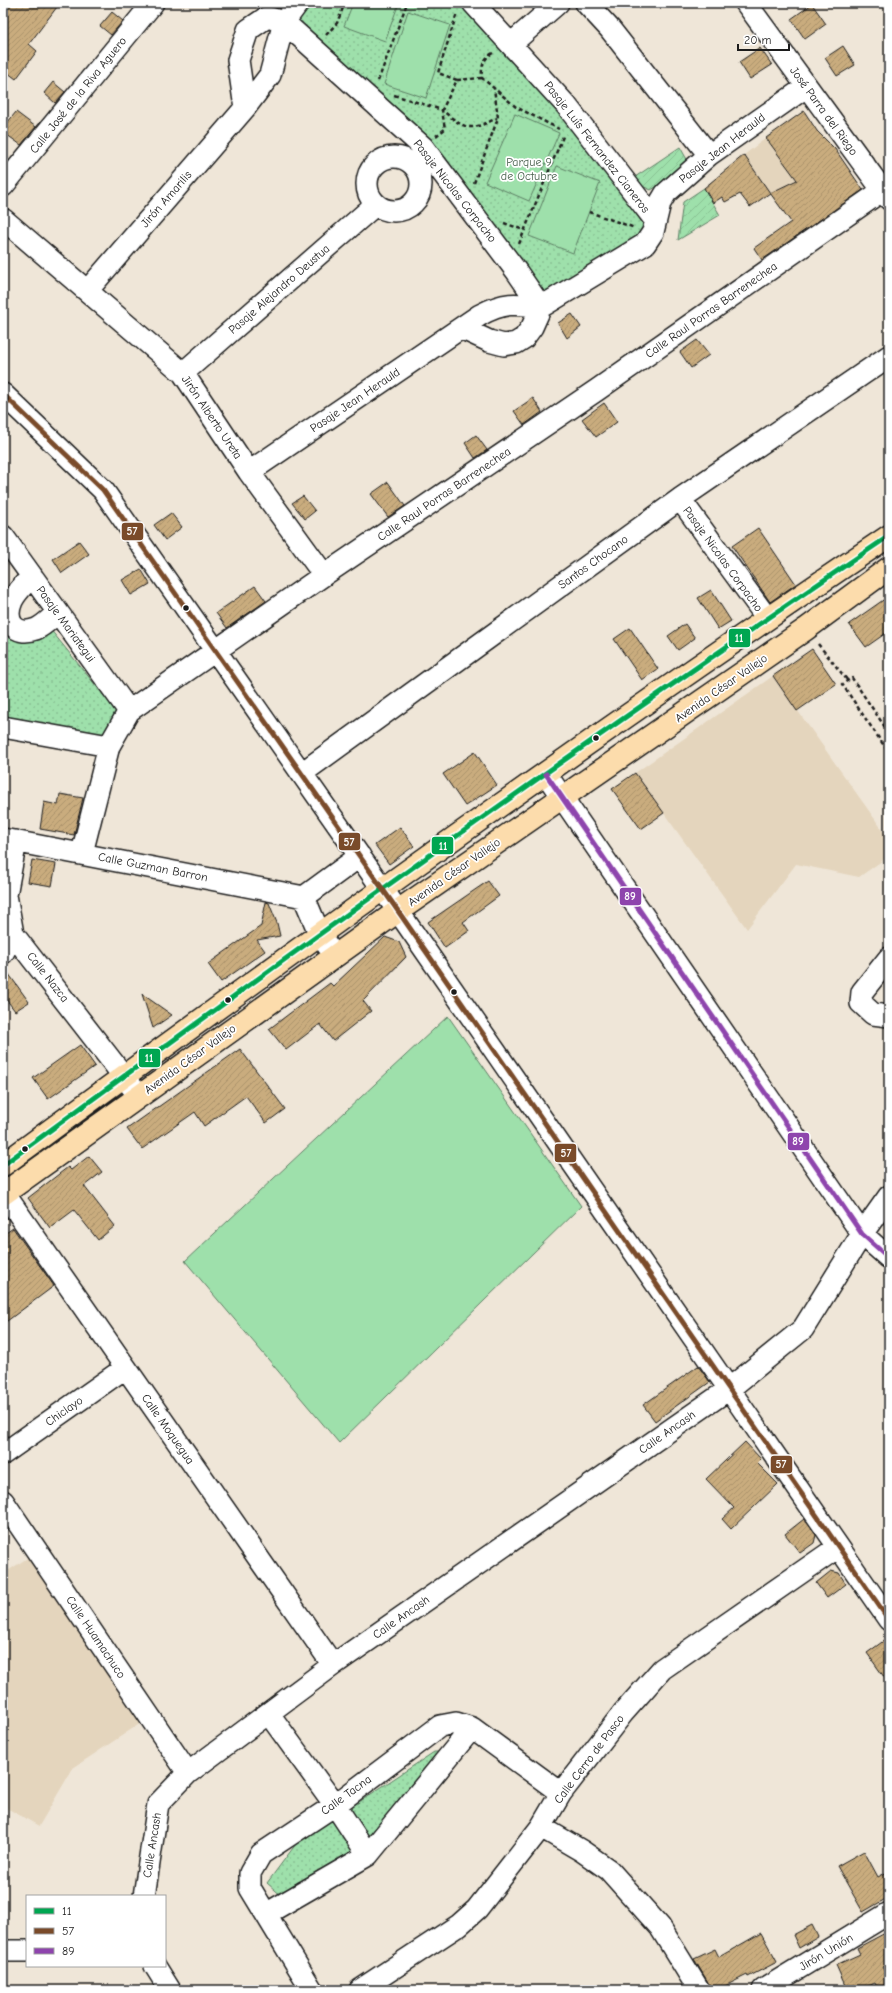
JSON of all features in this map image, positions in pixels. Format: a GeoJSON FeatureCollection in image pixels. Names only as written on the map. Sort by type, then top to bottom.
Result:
{"type":"FeatureCollection","features":[{"type":"Feature","properties":{"kind":"main road","name":"Avenida César Vallejo"},"geometry":{"type":"LineString","coordinates":[[3,1165],[383,889],[767,618],[889,536]]}},
{"type":"Feature","properties":{"kind":"main road","name":"Avenida César Vallejo"},"geometry":{"type":"LineString","coordinates":[[3,1194],[398,911],[806,629],[889,568]]}},
{"type":"Feature","properties":{"kind":"street","name":"Calle José de la Riva Aguero"},"geometry":{"type":"LineString","coordinates":[[3,186],[153,3]]}},
{"type":"Feature","properties":{"kind":"street","name":"Jirón Amarilis"},"geometry":{"type":"LineString","coordinates":[[87,291],[245,108],[270,75],[284,22],[298,3]]}},
{"type":"Feature","properties":{"kind":"street"},"geometry":{"type":"LineString","coordinates":[[511,44],[558,3]]}},
{"type":"Feature","properties":{"kind":"street"},"geometry":{"type":"LineString","coordinates":[[586,3],[610,29],[709,155]]}},
{"type":"Feature","properties":{"kind":"street","name":"José Parra del Riego"},"geometry":{"type":"LineString","coordinates":[[746,3],[806,87],[886,194]]}},
{"type":"Feature","properties":{"kind":"street","name":"Pasaje Luís Fernandez Cianeros"},"geometry":{"type":"LineString","coordinates":[[465,7],[511,44],[566,105],[655,220]]}},
{"type":"Feature","properties":{"kind":"street"},"geometry":{"type":"LineString","coordinates":[[245,108],[238,60],[248,30],[267,17],[284,22]]}},
{"type":"Feature","properties":{"kind":"street","name":"Pasaje Nicolas Corpacho"},"geometry":{"type":"LineString","coordinates":[[284,22],[423,147],[517,272],[541,307]]}},
{"type":"Feature","properties":{"kind":"street","name":"Pasaje Jean Herauld"},"geometry":{"type":"LineString","coordinates":[[249,472],[480,315],[501,306],[516,303],[541,307],[645,244],[653,232],[660,203],[666,193],[709,155],[806,87]]}},
{"type":"Feature","properties":{"kind":"street","name":"Calle Raul Porras Barrenechea"},"geometry":{"type":"LineString","coordinates":[[82,853],[109,746],[129,711],[216,652],[324,575],[886,194]]}},
{"type":"Feature","properties":{"kind":"street","name":"Pasaje Alejandro Deustua"},"geometry":{"type":"LineString","coordinates":[[183,373],[375,205]]}},
{"type":"Feature","properties":{"kind":"street","name":"Jirón Alberto Ureta"},"geometry":{"type":"LineString","coordinates":[[3,219],[183,373],[249,472],[324,575]]}},
{"type":"Feature","properties":{"kind":"street"},"geometry":{"type":"LineString","coordinates":[[461,328],[489,341],[504,345],[516,343],[524,338],[532,327],[541,307]]}},
{"type":"Feature","properties":{"kind":"street","name":"Santos Chocano"},"geometry":{"type":"LineString","coordinates":[[302,773],[680,499],[889,356]]}},
{"type":"Feature","properties":{"kind":"street"},"geometry":{"type":"LineString","coordinates":[[4,396],[102,490],[383,889],[889,1620]]}},
{"type":"Feature","properties":{"kind":"street","name":"Pasaje Nicolas Corpacho"},"geometry":{"type":"LineString","coordinates":[[680,499],[767,618]]}},
{"type":"Feature","properties":{"kind":"street","name":"Pasaje Mariategui"},"geometry":{"type":"LineString","coordinates":[[3,536],[129,711]]}},
{"type":"Feature","properties":{"kind":"street"},"geometry":{"type":"LineString","coordinates":[[32,576],[13,600],[8,615],[9,622],[14,628],[31,631],[38,628],[58,612]]}},
{"type":"Feature","properties":{"kind":"street"},"geometry":{"type":"LineString","coordinates":[[3,727],[109,746]]}},
{"type":"Feature","properties":{"kind":"street"},"geometry":{"type":"LineString","coordinates":[[546,774],[862,1234],[889,1258]]}},
{"type":"Feature","properties":{"kind":"street","name":"Calle Guzman Barron"},"geometry":{"type":"LineString","coordinates":[[9,840],[304,897]]}},
{"type":"Feature","properties":{"kind":"street","name":"Calle Nazca"},"geometry":{"type":"LineString","coordinates":[[9,840],[6,895],[13,934],[139,1096]]}},
{"type":"Feature","properties":{"kind":"street"},"geometry":{"type":"LineString","coordinates":[[335,956],[320,935],[304,897],[360,856]]}},
{"type":"Feature","properties":{"kind":"street"},"geometry":{"type":"LineString","coordinates":[[3,953],[13,934]]}},
{"type":"Feature","properties":{"kind":"street"},"geometry":{"type":"LineString","coordinates":[[889,958],[862,992],[861,1003],[873,1014],[889,1016]]}},
{"type":"Feature","properties":{"kind":"street","name":"Calle Moquegua"},"geometry":{"type":"LineString","coordinates":[[3,1194],[333,1665]]}},
{"type":"Feature","properties":{"kind":"street","name":"Calle Ancash"},"geometry":{"type":"LineString","coordinates":[[144,1895],[158,1804],[188,1773],[333,1665],[729,1389],[803,1329],[862,1234],[889,1196]]}},
{"type":"Feature","properties":{"kind":"street","name":"Chiclayo"},"geometry":{"type":"LineString","coordinates":[[3,1454],[125,1368]]}},
{"type":"Feature","properties":{"kind":"street","name":"Calle Huamachuco"},"geometry":{"type":"LineString","coordinates":[[3,1500],[188,1773]]}},
{"type":"Feature","properties":{"kind":"street","name":"Calle Cerro de Pasco"},"geometry":{"type":"LineString","coordinates":[[360,1990],[459,1925],[477,1909],[541,1827],[561,1793],[623,1713],[662,1669],[838,1547]]}},
{"type":"Feature","properties":{"kind":"street"},"geometry":{"type":"LineString","coordinates":[[269,1714],[335,1805],[368,1855]]}},
{"type":"Feature","properties":{"kind":"street","name":"Calle Tacna"},"geometry":{"type":"LineString","coordinates":[[312,1990],[250,1888],[250,1873],[261,1854],[335,1805],[440,1726],[456,1723],[472,1728],[561,1793]]}},
{"type":"Feature","properties":{"kind":"street"},"geometry":{"type":"LineString","coordinates":[[266,1914],[368,1855],[472,1728]]}},
{"type":"Feature","properties":{"kind":"street"},"geometry":{"type":"LineString","coordinates":[[541,1827],[582,1851],[609,1870],[660,1927],[698,1990]]}},
{"type":"Feature","properties":{"kind":"street","name":"Jirón Unión"},"geometry":{"type":"LineString","coordinates":[[763,1990],[889,1913]]}},
{"type":"Feature","properties":{"kind":"street"},"geometry":{"type":"LineString","coordinates":[[3,1951],[26,1952]]}},
{"type":"Feature","properties":{"kind":"street"},"geometry":{"type":"LineString","coordinates":[[156,1967],[170,1990]]}},
{"type":"Feature","properties":{"kind":"path"},"geometry":{"type":"LineString","coordinates":[[322,40],[337,23],[344,3]]}},
{"type":"Feature","properties":{"kind":"path"},"geometry":{"type":"LineString","coordinates":[[377,84],[407,3]]}},
{"type":"Feature","properties":{"kind":"path"},"geometry":{"type":"LineString","coordinates":[[465,7],[438,73],[457,80],[482,78],[516,108],[565,132],[517,248]]}},
{"type":"Feature","properties":{"kind":"path"},"geometry":{"type":"LineString","coordinates":[[482,78],[481,67],[489,55],[511,44]]}},
{"type":"Feature","properties":{"kind":"path"},"geometry":{"type":"LineString","coordinates":[[457,80],[442,110],[459,124],[477,128],[498,118]]}},
{"type":"Feature","properties":{"kind":"path"},"geometry":{"type":"LineString","coordinates":[[472,187],[498,118],[494,87]]}},
{"type":"Feature","properties":{"kind":"path"},"geometry":{"type":"LineString","coordinates":[[589,212],[645,231],[655,220]]}},
{"type":"Feature","properties":{"kind":"path"},"geometry":{"type":"LineString","coordinates":[[503,223],[524,230]]}},
{"type":"Feature","properties":{"kind":"path"},"geometry":{"type":"LineString","coordinates":[[806,629],[848,681]]}},
{"type":"Feature","properties":{"kind":"path"},"geometry":{"type":"LineString","coordinates":[[889,733],[852,678],[842,684],[889,753]]}},
{"type":"Feature","properties":{"kind":"shaded area"},"geometry":{"type":"Polygon","coordinates":[[[766,138],[797,180],[770,193],[744,155],[766,138]]]}},
{"type":"Feature","properties":{"kind":"shaded area"},"geometry":{"type":"Polygon","coordinates":[[[773,676],[889,839],[889,856],[859,877],[796,864],[747,929],[635,773],[773,676]]]}},
{"type":"Feature","properties":{"kind":"shaded area"},"geometry":{"type":"Polygon","coordinates":[[[29,1557],[141,1723],[73,1768],[39,1826],[3,1806],[3,1574],[29,1557]]]}},
{"type":"Feature","properties":{"kind":"green space","name":"Parque 9 de Octubre"},"geometry":{"type":"Polygon","coordinates":[[[307,3],[465,3],[577,128],[647,230],[545,297],[455,176],[293,20],[307,3]]]}},
{"type":"Feature","properties":{"kind":"green space"},"geometry":{"type":"Polygon","coordinates":[[[353,3],[399,3],[385,41],[344,26],[353,3]]]}},
{"type":"Feature","properties":{"kind":"green space"},"geometry":{"type":"Polygon","coordinates":[[[408,11],[450,25],[426,98],[384,84],[408,11]]]}},
{"type":"Feature","properties":{"kind":"green space"},"geometry":{"type":"Polygon","coordinates":[[[515,114],[559,133],[529,201],[485,182],[515,114]]]}},
{"type":"Feature","properties":{"kind":"green space"},"geometry":{"type":"Polygon","coordinates":[[[680,147],[689,163],[687,168],[651,190],[640,185],[635,177],[680,147]]]}},
{"type":"Feature","properties":{"kind":"green space"},"geometry":{"type":"Polygon","coordinates":[[[557,166],[600,183],[573,253],[529,236],[557,166]]]}},
{"type":"Feature","properties":{"kind":"green space"},"geometry":{"type":"Polygon","coordinates":[[[704,188],[720,215],[678,240],[683,202],[704,188]]]}},
{"type":"Feature","properties":{"kind":"green space"},"geometry":{"type":"Polygon","coordinates":[[[50,629],[118,713],[99,741],[3,721],[3,634],[9,638],[21,641],[32,638],[50,629]]]}},
{"type":"Feature","properties":{"kind":"green space"},"geometry":{"type":"Polygon","coordinates":[[[448,1016],[581,1206],[339,1443],[185,1261],[448,1016]]]}},
{"type":"Feature","properties":{"kind":"green space"},"geometry":{"type":"Polygon","coordinates":[[[434,1752],[442,1752],[370,1840],[347,1810],[434,1752]]]}},
{"type":"Feature","properties":{"kind":"green space"},"geometry":{"type":"Polygon","coordinates":[[[336,1817],[358,1849],[283,1897],[267,1883],[296,1844],[336,1817]]]}},
{"type":"Feature","properties":{"kind":"building"},"geometry":{"type":"Polygon","coordinates":[[[3,3],[60,3],[29,44],[37,51],[16,79],[3,69],[3,3]]]}},
{"type":"Feature","properties":{"kind":"building"},"geometry":{"type":"Polygon","coordinates":[[[812,4],[826,24],[805,39],[791,19],[812,4]]]}},
{"type":"Feature","properties":{"kind":"building"},"geometry":{"type":"Polygon","coordinates":[[[112,12],[123,21],[111,35],[100,26],[112,12]]]}},
{"type":"Feature","properties":{"kind":"building"},"geometry":{"type":"Polygon","coordinates":[[[843,46],[855,65],[837,76],[825,58],[843,46]]]}},
{"type":"Feature","properties":{"kind":"building"},"geometry":{"type":"Polygon","coordinates":[[[760,48],[772,65],[750,79],[739,62],[760,48]]]}},
{"type":"Feature","properties":{"kind":"building"},"geometry":{"type":"Polygon","coordinates":[[[53,82],[65,92],[55,103],[44,93],[53,82]]]}},
{"type":"Feature","properties":{"kind":"building"},"geometry":{"type":"Polygon","coordinates":[[[804,111],[817,131],[835,149],[863,190],[762,260],[754,248],[791,222],[770,193],[797,180],[766,138],[804,111]]]}},
{"type":"Feature","properties":{"kind":"building"},"geometry":{"type":"Polygon","coordinates":[[[16,112],[36,127],[21,145],[3,132],[3,128],[16,112]]]}},
{"type":"Feature","properties":{"kind":"building"},"geometry":{"type":"Polygon","coordinates":[[[744,155],[770,193],[750,207],[740,194],[725,202],[722,197],[713,203],[704,188],[744,155]]]}},
{"type":"Feature","properties":{"kind":"building"},"geometry":{"type":"Polygon","coordinates":[[[572,314],[581,327],[567,338],[558,323],[572,314]]]}},
{"type":"Feature","properties":{"kind":"building"},"geometry":{"type":"Polygon","coordinates":[[[697,340],[709,355],[691,368],[680,352],[697,340]]]}},
{"type":"Feature","properties":{"kind":"building"},"geometry":{"type":"Polygon","coordinates":[[[533,398],[542,412],[524,425],[514,411],[533,398]]]}},
{"type":"Feature","properties":{"kind":"building"},"geometry":{"type":"Polygon","coordinates":[[[604,403],[617,422],[596,437],[582,419],[604,403]]]}},
{"type":"Feature","properties":{"kind":"building"},"geometry":{"type":"Polygon","coordinates":[[[476,435],[487,450],[475,458],[465,443],[476,435]]]}},
{"type":"Feature","properties":{"kind":"building"},"geometry":{"type":"Polygon","coordinates":[[[388,482],[405,506],[388,517],[371,494],[388,482]]]}},
{"type":"Feature","properties":{"kind":"building"},"geometry":{"type":"Polygon","coordinates":[[[303,496],[315,511],[305,519],[292,503],[303,496]]]}},
{"type":"Feature","properties":{"kind":"building"},"geometry":{"type":"Polygon","coordinates":[[[171,513],[182,527],[165,540],[154,525],[171,513]]]}},
{"type":"Feature","properties":{"kind":"building"},"geometry":{"type":"Polygon","coordinates":[[[758,528],[796,584],[770,602],[732,546],[758,528]]]}},
{"type":"Feature","properties":{"kind":"building"},"geometry":{"type":"Polygon","coordinates":[[[79,541],[89,554],[62,573],[53,559],[79,541]]]}},
{"type":"Feature","properties":{"kind":"building"},"geometry":{"type":"Polygon","coordinates":[[[141,569],[150,584],[131,595],[122,580],[141,569]]]}},
{"type":"Feature","properties":{"kind":"building"},"geometry":{"type":"Polygon","coordinates":[[[255,586],[266,601],[227,628],[216,613],[255,586]]]}},
{"type":"Feature","properties":{"kind":"building"},"geometry":{"type":"Polygon","coordinates":[[[711,590],[731,621],[718,629],[698,598],[711,590]]]}},
{"type":"Feature","properties":{"kind":"building"},"geometry":{"type":"Polygon","coordinates":[[[889,596],[889,631],[866,647],[849,624],[889,596]]]}},
{"type":"Feature","properties":{"kind":"building"},"geometry":{"type":"Polygon","coordinates":[[[685,624],[695,638],[678,650],[668,636],[685,624]]]}},
{"type":"Feature","properties":{"kind":"building"},"geometry":{"type":"Polygon","coordinates":[[[630,628],[658,669],[642,680],[614,639],[630,628]]]}},
{"type":"Feature","properties":{"kind":"building"},"geometry":{"type":"Polygon","coordinates":[[[812,649],[836,684],[797,711],[773,676],[812,649]]]}},
{"type":"Feature","properties":{"kind":"building"},"geometry":{"type":"Polygon","coordinates":[[[475,752],[497,785],[465,806],[443,774],[475,752]]]}},
{"type":"Feature","properties":{"kind":"building"},"geometry":{"type":"Polygon","coordinates":[[[635,773],[664,813],[641,829],[612,789],[635,773]]]}},
{"type":"Feature","properties":{"kind":"building"},"geometry":{"type":"Polygon","coordinates":[[[60,794],[83,798],[74,835],[40,829],[44,802],[58,805],[60,794]]]}},
{"type":"Feature","properties":{"kind":"building"},"geometry":{"type":"Polygon","coordinates":[[[400,827],[414,846],[389,864],[375,845],[400,827]]]}},
{"type":"Feature","properties":{"kind":"building"},"geometry":{"type":"Polygon","coordinates":[[[32,860],[56,864],[52,886],[28,882],[32,860]]]}},
{"type":"Feature","properties":{"kind":"building"},"geometry":{"type":"Polygon","coordinates":[[[488,881],[499,896],[463,922],[469,931],[445,948],[428,922],[488,881]]]}},
{"type":"Feature","properties":{"kind":"building"},"geometry":{"type":"Polygon","coordinates":[[[266,902],[269,903],[277,923],[280,936],[257,940],[265,951],[221,982],[208,964],[261,926],[266,902]]]}},
{"type":"Feature","properties":{"kind":"building"},"geometry":{"type":"Polygon","coordinates":[[[385,937],[399,942],[406,957],[363,1001],[371,1011],[333,1041],[320,1024],[286,1050],[269,1029],[330,983],[333,986],[385,937]]]}},
{"type":"Feature","properties":{"kind":"building"},"geometry":{"type":"Polygon","coordinates":[[[3,966],[29,1002],[15,1011],[3,995],[3,966]]]}},
{"type":"Feature","properties":{"kind":"building"},"geometry":{"type":"Polygon","coordinates":[[[142,994],[172,1015],[153,1028],[142,994]]]}},
{"type":"Feature","properties":{"kind":"building"},"geometry":{"type":"Polygon","coordinates":[[[80,1045],[95,1066],[48,1099],[33,1078],[80,1045]]]}},
{"type":"Feature","properties":{"kind":"building"},"geometry":{"type":"Polygon","coordinates":[[[240,1049],[285,1109],[266,1123],[246,1096],[204,1126],[195,1112],[142,1149],[127,1129],[240,1049]]]}},
{"type":"Feature","properties":{"kind":"building"},"geometry":{"type":"Polygon","coordinates":[[[89,1156],[102,1172],[84,1186],[115,1226],[98,1240],[74,1210],[50,1228],[28,1198],[68,1167],[71,1170],[89,1156]]]}},
{"type":"Feature","properties":{"kind":"building"},"geometry":{"type":"Polygon","coordinates":[[[13,1228],[54,1286],[3,1324],[3,1235],[13,1228]]]}},
{"type":"Feature","properties":{"kind":"building"},"geometry":{"type":"Polygon","coordinates":[[[698,1366],[710,1382],[655,1421],[643,1405],[698,1366]]]}},
{"type":"Feature","properties":{"kind":"building"},"geometry":{"type":"Polygon","coordinates":[[[745,1442],[761,1459],[757,1463],[778,1484],[731,1529],[722,1519],[734,1508],[706,1479],[745,1442]]]}},
{"type":"Feature","properties":{"kind":"building"},"geometry":{"type":"Polygon","coordinates":[[[804,1519],[816,1535],[814,1543],[800,1553],[785,1534],[804,1519]]]}},
{"type":"Feature","properties":{"kind":"building"},"geometry":{"type":"Polygon","coordinates":[[[831,1571],[839,1573],[846,1584],[827,1598],[816,1583],[831,1571]]]}},
{"type":"Feature","properties":{"kind":"building"},"geometry":{"type":"Polygon","coordinates":[[[889,1637],[889,1684],[867,1653],[889,1637]]]}},
{"type":"Feature","properties":{"kind":"building"},"geometry":{"type":"Polygon","coordinates":[[[864,1851],[878,1877],[889,1871],[889,1897],[863,1912],[837,1866],[864,1851]]]}},
{"type":"Feature","properties":{"kind":"building"},"geometry":{"type":"Polygon","coordinates":[[[812,1925],[818,1937],[799,1948],[793,1935],[812,1925]]]}},
{"type":"Feature","properties":{"kind":"building"},"geometry":{"type":"Polygon","coordinates":[[[889,1931],[889,1963],[882,1967],[889,1979],[889,1983],[878,1989],[875,1983],[860,1990],[847,1990],[836,1965],[860,1954],[857,1948],[889,1931]]]}},
{"type":"Feature","properties":{"kind":"building"},"geometry":{"type":"Polygon","coordinates":[[[761,1933],[777,1962],[748,1977],[747,1975],[717,1990],[711,1990],[694,1959],[715,1949],[719,1957],[761,1933]]]}},
{"type":"Feature","properties":{"kind":"transit line","name":"57"},"geometry":{"type":"LineString","coordinates":[[3,394],[103,490],[398,911],[889,1620]]}},
{"type":"Feature","properties":{"kind":"transit line","name":"11"},"geometry":{"type":"LineString","coordinates":[[3,1165],[222,1004],[554,767],[665,689],[889,536]]}},
{"type":"Feature","properties":{"kind":"transit line","name":"89"},"geometry":{"type":"LineString","coordinates":[[546,774],[862,1234],[889,1258]]}}]}
